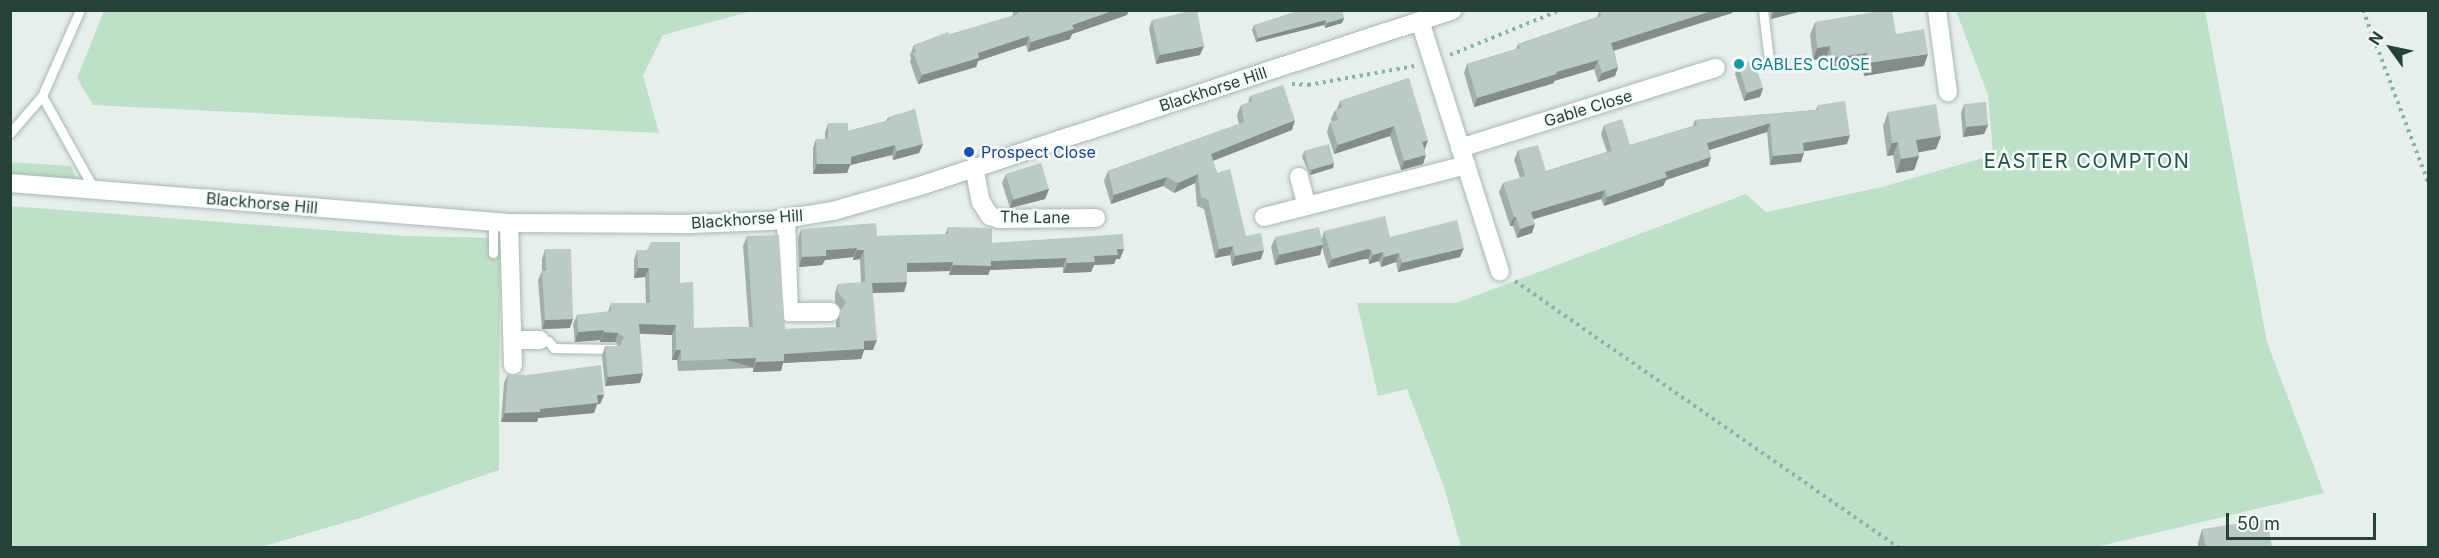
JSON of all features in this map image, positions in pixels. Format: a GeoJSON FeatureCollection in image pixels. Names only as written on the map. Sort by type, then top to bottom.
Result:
{"type":"FeatureCollection","features":[{"type":"Feature","properties":{"kind":"main road","name":"Blackhorse Hill"},"geometry":{"type":"LineString","coordinates":[[10,183],[501,222],[690,224],[786,219],[833,211],[920,186],[1414,18],[1453,10]]}},
{"type":"Feature","properties":{"kind":"main road"},"geometry":{"type":"LineString","coordinates":[[1937,10],[1948,92]]}},
{"type":"Feature","properties":{"kind":"main road"},"geometry":{"type":"LineString","coordinates":[[1414,18],[1433,63],[1500,272]]}},
{"type":"Feature","properties":{"kind":"main road","name":"Gable Close"},"geometry":{"type":"LineString","coordinates":[[1463,157],[1716,68]]}},
{"type":"Feature","properties":{"kind":"main road"},"geometry":{"type":"LineString","coordinates":[[1264,217],[1307,206],[1463,157]]}},
{"type":"Feature","properties":{"kind":"main road","name":"The Lane"},"geometry":{"type":"LineString","coordinates":[[974,167],[981,202],[990,216],[999,219],[1096,218]]}},
{"type":"Feature","properties":{"kind":"main road"},"geometry":{"type":"LineString","coordinates":[[1299,177],[1307,206]]}},
{"type":"Feature","properties":{"kind":"main road"},"geometry":{"type":"LineString","coordinates":[[786,219],[789,312],[831,312]]}},
{"type":"Feature","properties":{"kind":"main road"},"geometry":{"type":"LineString","coordinates":[[501,222],[513,340],[513,364]]}},
{"type":"Feature","properties":{"kind":"main road"},"geometry":{"type":"LineString","coordinates":[[513,340],[540,340]]}},
{"type":"Feature","properties":{"kind":"lane"},"geometry":{"type":"LineString","coordinates":[[10,133],[42,96],[80,10]]}},
{"type":"Feature","properties":{"kind":"lane"},"geometry":{"type":"LineString","coordinates":[[1763,10],[1769,61]]}},
{"type":"Feature","properties":{"kind":"lane"},"geometry":{"type":"LineString","coordinates":[[42,96],[94,189]]}},
{"type":"Feature","properties":{"kind":"lane"},"geometry":{"type":"LineString","coordinates":[[493,253],[501,222]]}},
{"type":"Feature","properties":{"kind":"lane"},"geometry":{"type":"LineString","coordinates":[[540,340],[548,341],[554,348],[614,349]]}},
{"type":"Feature","properties":{"kind":"path"},"geometry":{"type":"LineString","coordinates":[[1286,84],[1308,85],[1433,63],[1561,10]]}},
{"type":"Feature","properties":{"kind":"path"},"geometry":{"type":"LineString","coordinates":[[2363,10],[2428,182]]}},
{"type":"Feature","properties":{"kind":"path"},"geometry":{"type":"LineString","coordinates":[[1500,272],[1899,548]]}},
{"type":"Feature","properties":{"kind":"green space"},"geometry":{"type":"Polygon","coordinates":[[[104,10],[752,11],[663,35],[643,75],[659,133],[93,105],[77,78],[104,10]]]}},
{"type":"Feature","properties":{"kind":"green space"},"geometry":{"type":"Polygon","coordinates":[[[1956,11],[2205,11],[2267,342],[2324,493],[2096,547],[1461,547],[1444,487],[1407,389],[1378,396],[1357,303],[1456,303],[1746,194],[1766,212],[1882,187],[1993,155],[1988,95],[1956,11]]]}},
{"type":"Feature","properties":{"kind":"green space"},"geometry":{"type":"Polygon","coordinates":[[[10,162],[71,166],[77,180],[11,175],[10,162]]]}},
{"type":"Feature","properties":{"kind":"green space"},"geometry":{"type":"Polygon","coordinates":[[[10,206],[406,236],[500,238],[499,470],[360,518],[261,547],[11,547],[10,206]]]}},
{"type":"Feature","properties":{"kind":"building"},"geometry":{"type":"Polygon","coordinates":[[[1017,10],[1115,10],[1072,25],[1074,29],[1031,42],[1029,36],[978,53],[979,58],[922,75],[913,53],[916,52],[914,45],[948,32],[949,35],[1018,14],[1017,10]]]}},
{"type":"Feature","properties":{"kind":"building"},"geometry":{"type":"Polygon","coordinates":[[[1197,10],[1204,46],[1160,55],[1152,20],[1197,10]]]}},
{"type":"Feature","properties":{"kind":"building"},"geometry":{"type":"Polygon","coordinates":[[[1300,10],[1342,10],[1344,18],[1327,23],[1326,20],[1258,38],[1254,25],[1300,10]]]}},
{"type":"Feature","properties":{"kind":"building"},"geometry":{"type":"Polygon","coordinates":[[[1600,10],[1715,10],[1611,43],[1618,67],[1602,73],[1598,60],[1477,98],[1467,64],[1520,48],[1518,44],[1601,16],[1600,10]]]}},
{"type":"Feature","properties":{"kind":"building"},"geometry":{"type":"Polygon","coordinates":[[[1892,10],[1896,34],[1924,29],[1928,54],[1868,63],[1867,53],[1832,58],[1830,46],[1817,48],[1815,22],[1892,10]]]}},
{"type":"Feature","properties":{"kind":"building"},"geometry":{"type":"Polygon","coordinates":[[[1754,60],[1763,88],[1747,93],[1738,65],[1754,60]]]}},
{"type":"Feature","properties":{"kind":"building"},"geometry":{"type":"Polygon","coordinates":[[[1409,78],[1428,140],[1422,142],[1426,155],[1404,161],[1394,126],[1338,145],[1330,122],[1338,120],[1335,110],[1342,107],[1340,101],[1409,78]]]}},
{"type":"Feature","properties":{"kind":"building"},"geometry":{"type":"Polygon","coordinates":[[[1283,85],[1295,120],[1211,154],[1217,173],[1230,169],[1246,236],[1261,233],[1264,250],[1235,256],[1233,246],[1219,249],[1208,200],[1201,197],[1198,174],[1178,183],[1167,177],[1114,195],[1108,171],[1244,122],[1241,105],[1252,101],[1250,96],[1283,85]]]}},
{"type":"Feature","properties":{"kind":"building"},"geometry":{"type":"Polygon","coordinates":[[[1845,101],[1850,135],[1803,143],[1804,153],[1773,156],[1770,123],[1707,143],[1711,157],[1665,172],[1667,177],[1607,197],[1605,190],[1531,212],[1535,224],[1520,229],[1503,183],[1525,176],[1518,150],[1538,145],[1546,171],[1612,151],[1604,125],[1622,119],[1630,145],[1697,125],[1695,120],[1818,110],[1818,105],[1845,101]]]}},
{"type":"Feature","properties":{"kind":"building"},"geometry":{"type":"Polygon","coordinates":[[[1986,102],[1988,125],[1966,127],[1964,104],[1986,102]]]}},
{"type":"Feature","properties":{"kind":"building"},"geometry":{"type":"Polygon","coordinates":[[[1936,104],[1941,136],[1916,140],[1919,156],[1901,159],[1898,142],[1892,143],[1888,112],[1936,104]]]}},
{"type":"Feature","properties":{"kind":"building"},"geometry":{"type":"Polygon","coordinates":[[[915,109],[923,144],[897,151],[895,145],[851,157],[851,164],[817,164],[816,139],[828,139],[828,123],[848,123],[848,131],[889,120],[888,117],[915,109]]]}},
{"type":"Feature","properties":{"kind":"building"},"geometry":{"type":"Polygon","coordinates":[[[1329,144],[1334,163],[1309,170],[1304,151],[1329,144]]]}},
{"type":"Feature","properties":{"kind":"building"},"geometry":{"type":"Polygon","coordinates":[[[1041,163],[1049,189],[1014,200],[1006,174],[1041,163]]]}},
{"type":"Feature","properties":{"kind":"building"},"geometry":{"type":"Polygon","coordinates":[[[1385,216],[1390,237],[1457,220],[1464,248],[1402,263],[1399,253],[1384,257],[1383,252],[1373,255],[1368,249],[1332,259],[1324,231],[1385,216]]]}},
{"type":"Feature","properties":{"kind":"building"},"geometry":{"type":"Polygon","coordinates":[[[876,223],[877,236],[948,234],[948,227],[992,228],[992,243],[1123,234],[1124,249],[1117,249],[1118,255],[1094,256],[1095,262],[1067,263],[1066,258],[991,261],[991,266],[953,265],[953,262],[907,263],[907,282],[872,283],[877,340],[864,341],[864,349],[784,354],[784,361],[756,362],[756,358],[681,361],[681,350],[676,350],[676,325],[639,324],[643,373],[608,377],[605,346],[620,346],[624,337],[618,333],[604,332],[604,330],[578,332],[577,315],[611,311],[611,303],[650,303],[649,268],[638,268],[637,250],[647,250],[651,242],[680,242],[680,283],[693,282],[694,328],[753,327],[747,236],[779,235],[785,329],[840,327],[839,313],[846,302],[838,292],[838,284],[865,282],[864,250],[857,250],[857,248],[826,250],[826,256],[802,257],[801,229],[876,223]]]}},
{"type":"Feature","properties":{"kind":"building"},"geometry":{"type":"Polygon","coordinates":[[[1319,227],[1323,245],[1279,255],[1275,237],[1319,227]]]}},
{"type":"Feature","properties":{"kind":"building"},"geometry":{"type":"Polygon","coordinates":[[[545,249],[571,249],[573,319],[545,320],[542,271],[546,271],[545,249]]]}},
{"type":"Feature","properties":{"kind":"building"},"geometry":{"type":"Polygon","coordinates":[[[601,365],[604,395],[597,395],[598,403],[540,409],[540,412],[505,413],[508,374],[527,375],[601,365]]]}},
{"type":"Feature","properties":{"kind":"building"},"geometry":{"type":"Polygon","coordinates":[[[2268,519],[2272,548],[2206,548],[2202,529],[2268,519]]]}},
{"type":"Feature","properties":{"kind":"place","name":"GABLES CLOSE"},"geometry":{"type":"Point","coordinates":[1739,64]}},
{"type":"Feature","properties":{"kind":"place","name":"Prospect Close"},"geometry":{"type":"Point","coordinates":[969,152]}},
{"type":"Feature","properties":{"kind":"district","name":"EASTER COMPTON"},"geometry":{"type":"Point","coordinates":[2087,161]}}]}
